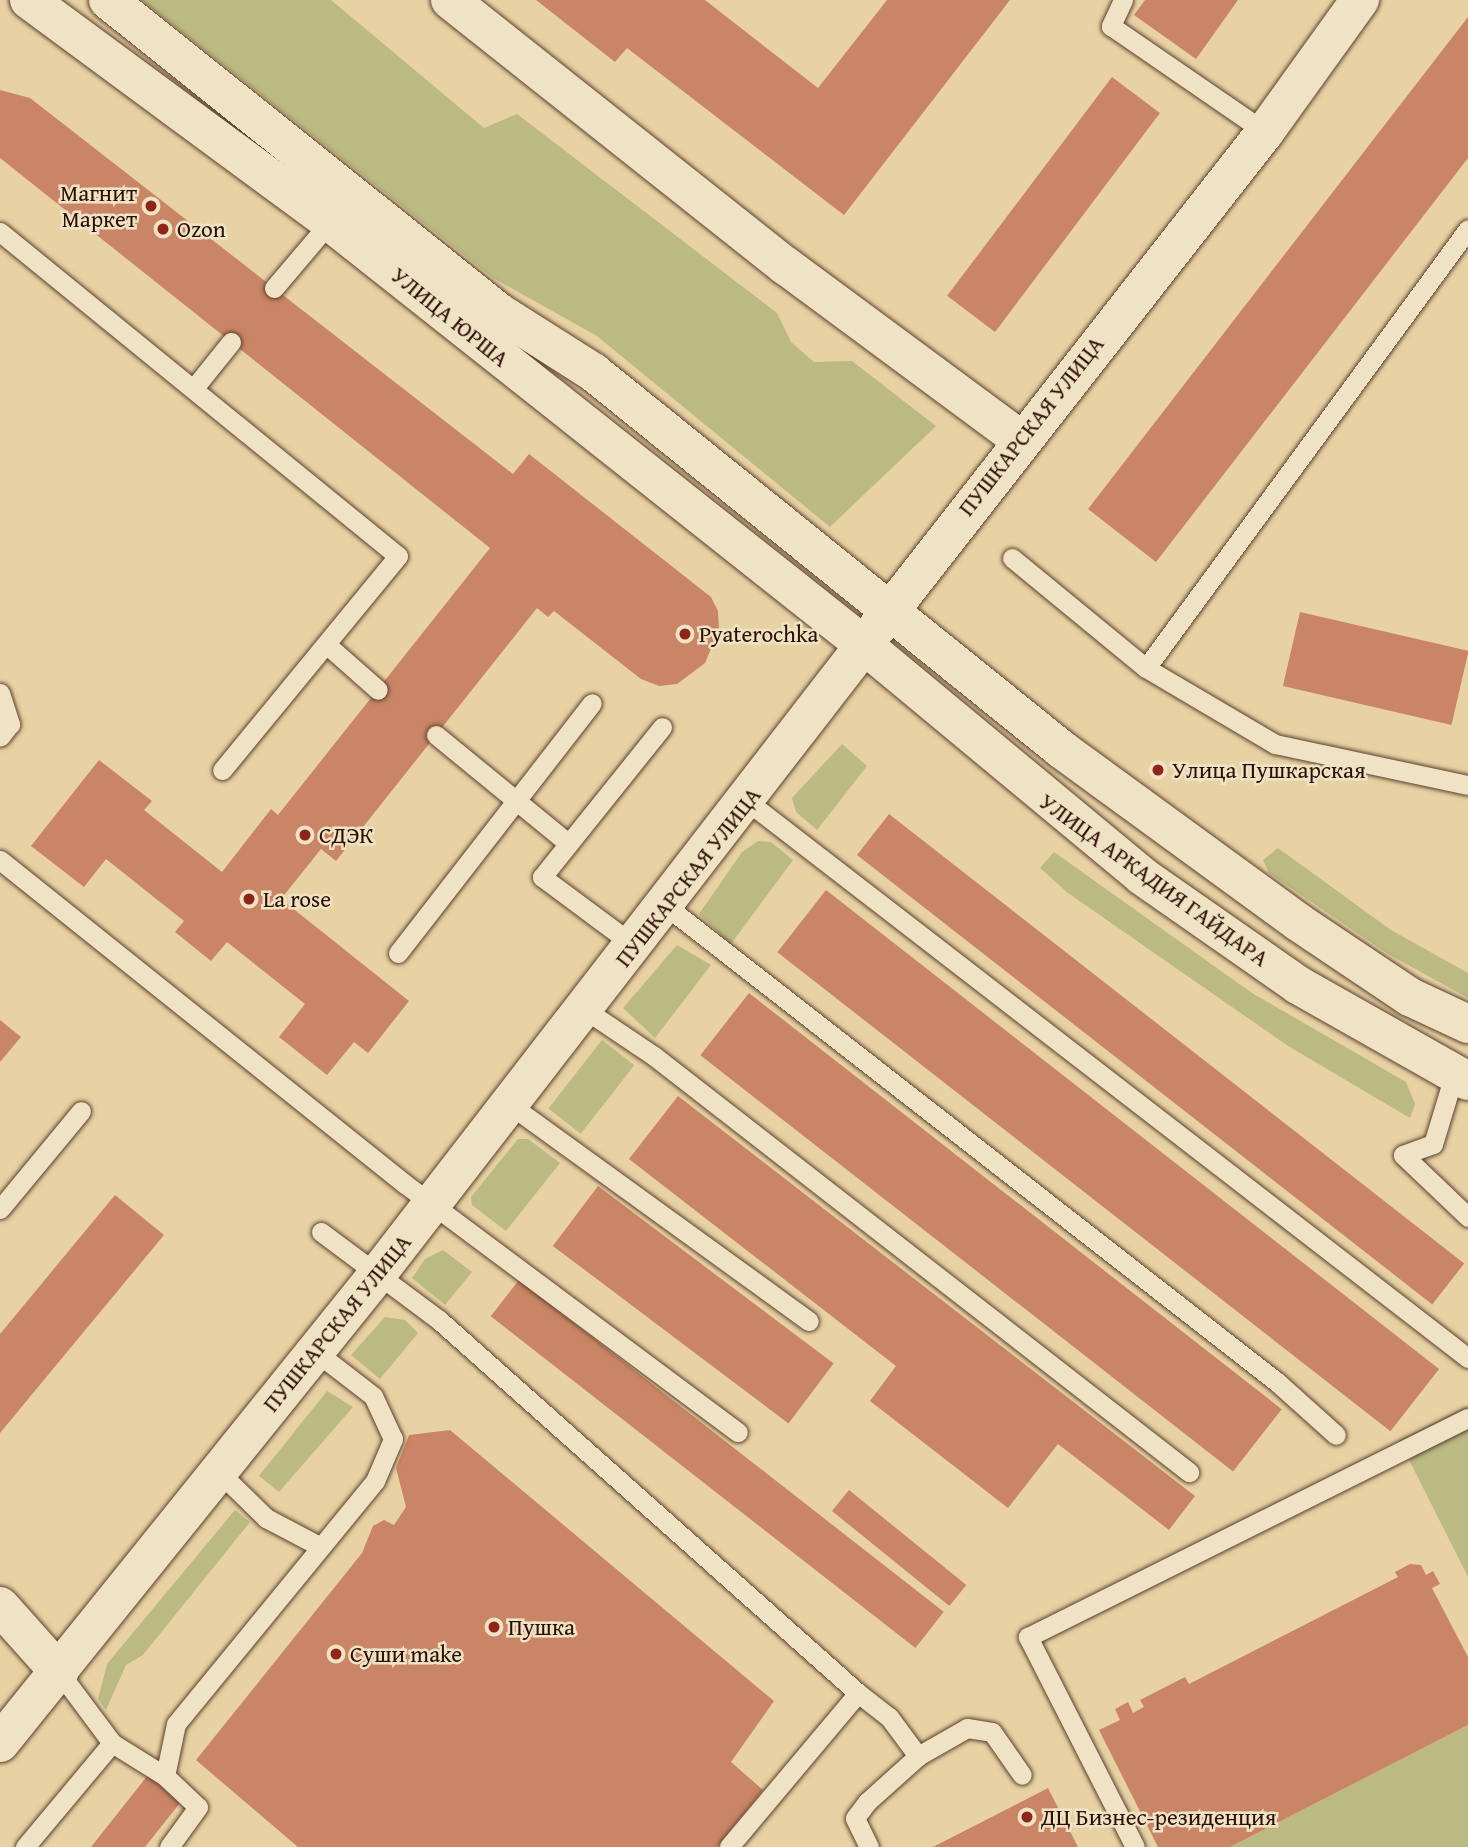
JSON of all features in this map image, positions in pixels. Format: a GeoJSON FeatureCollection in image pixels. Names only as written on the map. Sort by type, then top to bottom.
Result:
{"type":"FeatureCollection","features":[{"type":"Feature","properties":{"kind":"main road","name":"УЛИЦА ЮРША"},"geometry":{"type":"LineString","coordinates":[[29,0],[341,210],[593,372],[890,609]]}},
{"type":"Feature","properties":{"kind":"main road","name":"УЛИЦА ЮРША"},"geometry":{"type":"LineString","coordinates":[[108,0],[341,210],[864,645]]}},
{"type":"Feature","properties":{"kind":"main road"},"geometry":{"type":"LineString","coordinates":[[450,0],[841,309],[1020,439]]}},
{"type":"Feature","properties":{"kind":"main road","name":"ПУШКАРСКАЯ УЛИЦА"},"geometry":{"type":"LineString","coordinates":[[0,1743],[217,1470],[316,1352],[635,946],[747,802],[1020,439],[1265,132],[1360,0]]}},
{"type":"Feature","properties":{"kind":"main road"},"geometry":{"type":"LineString","coordinates":[[890,609],[1061,749],[1298,922],[1410,997],[1468,1024]]}},
{"type":"Feature","properties":{"kind":"main road","name":"УЛИЦА АРКАДИЯ ГАЙДАРА"},"geometry":{"type":"LineString","coordinates":[[864,645],[1142,876],[1298,985],[1461,1078]]}},
{"type":"Feature","properties":{"kind":"main road"},"geometry":{"type":"LineString","coordinates":[[0,1606],[59,1672]]}},
{"type":"Feature","properties":{"kind":"lane"},"geometry":{"type":"LineString","coordinates":[[1123,0],[1111,26],[1265,132]]}},
{"type":"Feature","properties":{"kind":"lane"},"geometry":{"type":"LineString","coordinates":[[274,288],[341,210]]}},
{"type":"Feature","properties":{"kind":"lane"},"geometry":{"type":"LineString","coordinates":[[1146,668],[1468,229]]}},
{"type":"Feature","properties":{"kind":"lane"},"geometry":{"type":"LineString","coordinates":[[0,232],[398,556],[222,770]]}},
{"type":"Feature","properties":{"kind":"lane"},"geometry":{"type":"LineString","coordinates":[[194,388],[231,342]]}},
{"type":"Feature","properties":{"kind":"lane"},"geometry":{"type":"LineString","coordinates":[[1012,558],[1146,668],[1275,744],[1468,785]]}},
{"type":"Feature","properties":{"kind":"lane"},"geometry":{"type":"LineString","coordinates":[[326,644],[378,690]]}},
{"type":"Feature","properties":{"kind":"lane"},"geometry":{"type":"LineString","coordinates":[[0,693],[10,724],[0,737]]}},
{"type":"Feature","properties":{"kind":"lane"},"geometry":{"type":"LineString","coordinates":[[398,953],[592,703]]}},
{"type":"Feature","properties":{"kind":"lane"},"geometry":{"type":"LineString","coordinates":[[635,946],[542,877],[662,727]]}},
{"type":"Feature","properties":{"kind":"lane"},"geometry":{"type":"LineString","coordinates":[[436,735],[568,843]]}},
{"type":"Feature","properties":{"kind":"lane"},"geometry":{"type":"LineString","coordinates":[[747,802],[1468,1358]]}},
{"type":"Feature","properties":{"kind":"lane"},"geometry":{"type":"LineString","coordinates":[[0,860],[432,1204],[738,1432]]}},
{"type":"Feature","properties":{"kind":"lane"},"geometry":{"type":"LineString","coordinates":[[666,906],[1277,1382],[1336,1435]]}},
{"type":"Feature","properties":{"kind":"lane"},"geometry":{"type":"LineString","coordinates":[[584,1009],[665,1064],[1189,1472]]}},
{"type":"Feature","properties":{"kind":"lane"},"geometry":{"type":"LineString","coordinates":[[1461,1078],[1433,1144],[1402,1155],[1468,1217]]}},
{"type":"Feature","properties":{"kind":"lane"},"geometry":{"type":"LineString","coordinates":[[509,1104],[809,1321]]}},
{"type":"Feature","properties":{"kind":"lane"},"geometry":{"type":"LineString","coordinates":[[0,1209],[81,1111]]}},
{"type":"Feature","properties":{"kind":"lane"},"geometry":{"type":"LineString","coordinates":[[321,1232],[376,1276],[439,1320],[858,1693],[889,1717],[918,1756]]}},
{"type":"Feature","properties":{"kind":"lane"},"geometry":{"type":"LineString","coordinates":[[164,1776],[176,1724],[375,1481],[393,1439],[373,1396],[316,1352]]}},
{"type":"Feature","properties":{"kind":"lane"},"geometry":{"type":"LineString","coordinates":[[1135,1847],[1028,1637],[1468,1419]]}},
{"type":"Feature","properties":{"kind":"lane"},"geometry":{"type":"LineString","coordinates":[[217,1470],[266,1518],[321,1547]]}},
{"type":"Feature","properties":{"kind":"lane"},"geometry":{"type":"LineString","coordinates":[[59,1672],[112,1743],[164,1776],[198,1807],[170,1847]]}},
{"type":"Feature","properties":{"kind":"lane"},"geometry":{"type":"LineString","coordinates":[[729,1847],[858,1693]]}},
{"type":"Feature","properties":{"kind":"lane"},"geometry":{"type":"LineString","coordinates":[[869,1847],[855,1818],[918,1756],[967,1728],[992,1732],[1022,1775]]}},
{"type":"Feature","properties":{"kind":"lane"},"geometry":{"type":"LineString","coordinates":[[25,1847],[112,1743]]}},
{"type":"Feature","properties":{"kind":"shaded area"},"geometry":{"type":"Polygon","coordinates":[[[142,0],[331,0],[484,128],[517,114],[777,313],[791,342],[814,362],[852,361],[936,426],[830,527],[597,336],[493,278],[142,0]]]}},
{"type":"Feature","properties":{"kind":"shaded area"},"geometry":{"type":"Polygon","coordinates":[[[842,744],[867,766],[817,830],[796,812],[792,798],[842,744]]]}},
{"type":"Feature","properties":{"kind":"shaded area"},"geometry":{"type":"Polygon","coordinates":[[[758,841],[771,842],[793,860],[731,944],[699,914],[742,852],[758,841]]]}},
{"type":"Feature","properties":{"kind":"shaded area"},"geometry":{"type":"Polygon","coordinates":[[[1278,848],[1391,930],[1468,973],[1468,998],[1388,954],[1269,873],[1263,860],[1278,848]]]}},
{"type":"Feature","properties":{"kind":"shaded area"},"geometry":{"type":"Polygon","coordinates":[[[1054,852],[1252,993],[1406,1082],[1415,1104],[1410,1118],[1288,1046],[1068,893],[1040,868],[1054,852]]]}},
{"type":"Feature","properties":{"kind":"shaded area"},"geometry":{"type":"Polygon","coordinates":[[[677,945],[711,965],[655,1038],[623,1008],[677,945]]]}},
{"type":"Feature","properties":{"kind":"shaded area"},"geometry":{"type":"Polygon","coordinates":[[[602,1040],[634,1065],[581,1134],[548,1109],[602,1040]]]}},
{"type":"Feature","properties":{"kind":"shaded area"},"geometry":{"type":"Polygon","coordinates":[[[518,1139],[528,1139],[560,1163],[506,1231],[472,1205],[471,1197],[518,1139]]]}},
{"type":"Feature","properties":{"kind":"shaded area"},"geometry":{"type":"Polygon","coordinates":[[[443,1250],[472,1272],[445,1305],[412,1278],[425,1259],[443,1250]]]}},
{"type":"Feature","properties":{"kind":"shaded area"},"geometry":{"type":"Polygon","coordinates":[[[385,1317],[405,1320],[418,1333],[380,1379],[351,1355],[385,1317]]]}},
{"type":"Feature","properties":{"kind":"shaded area"},"geometry":{"type":"Polygon","coordinates":[[[327,1391],[353,1407],[279,1492],[259,1476],[327,1391]]]}},
{"type":"Feature","properties":{"kind":"shaded area"},"geometry":{"type":"Polygon","coordinates":[[[1468,1406],[1468,1577],[1399,1440],[1468,1406]]]}},
{"type":"Feature","properties":{"kind":"shaded area"},"geometry":{"type":"Polygon","coordinates":[[[235,1510],[250,1522],[143,1655],[126,1665],[106,1710],[98,1699],[107,1664],[235,1510]]]}},
{"type":"Feature","properties":{"kind":"shaded area"},"geometry":{"type":"Polygon","coordinates":[[[1468,1725],[1468,1847],[1230,1847],[1468,1725]]]}},
{"type":"Feature","properties":{"kind":"building"},"geometry":{"type":"Polygon","coordinates":[[[536,0],[705,0],[818,88],[887,0],[1010,0],[844,215],[627,48],[615,62],[536,0]]]}},
{"type":"Feature","properties":{"kind":"building"},"geometry":{"type":"Polygon","coordinates":[[[1145,0],[1238,0],[1196,59],[1134,15],[1145,0]]]}},
{"type":"Feature","properties":{"kind":"building"},"geometry":{"type":"Polygon","coordinates":[[[1468,17],[1468,158],[1156,562],[1088,509],[1468,17]]]}},
{"type":"Feature","properties":{"kind":"building"},"geometry":{"type":"Polygon","coordinates":[[[1112,77],[1160,113],[995,332],[947,296],[1112,77]]]}},
{"type":"Feature","properties":{"kind":"building"},"geometry":{"type":"Polygon","coordinates":[[[0,90],[30,98],[513,474],[529,454],[711,597],[718,611],[719,630],[705,663],[677,684],[659,686],[641,679],[554,611],[548,617],[537,608],[336,861],[321,849],[281,899],[409,1001],[368,1053],[354,1042],[327,1075],[279,1037],[305,1004],[227,942],[211,961],[175,932],[184,921],[106,859],[84,887],[31,846],[99,760],[152,801],[144,810],[222,872],[271,809],[278,815],[490,548],[0,158],[0,90]]]}},
{"type":"Feature","properties":{"kind":"building"},"geometry":{"type":"Polygon","coordinates":[[[1300,612],[1468,651],[1451,725],[1283,686],[1300,612]]]}},
{"type":"Feature","properties":{"kind":"building"},"geometry":{"type":"Polygon","coordinates":[[[889,814],[1464,1263],[1432,1304],[857,855],[889,814]]]}},
{"type":"Feature","properties":{"kind":"building"},"geometry":{"type":"Polygon","coordinates":[[[826,890],[1439,1369],[1390,1431],[777,952],[826,890]]]}},
{"type":"Feature","properties":{"kind":"building"},"geometry":{"type":"Polygon","coordinates":[[[749,993],[1282,1409],[1233,1471],[700,1055],[749,993]]]}},
{"type":"Feature","properties":{"kind":"building"},"geometry":{"type":"Polygon","coordinates":[[[0,1020],[21,1037],[0,1062],[0,1020]]]}},
{"type":"Feature","properties":{"kind":"building"},"geometry":{"type":"Polygon","coordinates":[[[678,1096],[1195,1496],[1169,1530],[1058,1444],[1008,1508],[870,1401],[896,1366],[629,1159],[678,1096]]]}},
{"type":"Feature","properties":{"kind":"building"},"geometry":{"type":"Polygon","coordinates":[[[598,1186],[834,1364],[788,1423],[553,1246],[598,1186]]]}},
{"type":"Feature","properties":{"kind":"building"},"geometry":{"type":"Polygon","coordinates":[[[115,1195],[164,1235],[0,1433],[0,1334],[115,1195]]]}},
{"type":"Feature","properties":{"kind":"building"},"geometry":{"type":"Polygon","coordinates":[[[519,1280],[944,1612],[915,1648],[491,1316],[519,1280]]]}},
{"type":"Feature","properties":{"kind":"building","name":"Пушка"},"geometry":{"type":"Polygon","coordinates":[[[450,1430],[774,1701],[731,1762],[763,1790],[717,1847],[298,1847],[196,1760],[362,1553],[373,1526],[384,1520],[394,1525],[406,1507],[396,1468],[409,1435],[450,1430]]]}},
{"type":"Feature","properties":{"kind":"building"},"geometry":{"type":"Polygon","coordinates":[[[849,1490],[966,1585],[949,1606],[832,1511],[849,1490]]]}},
{"type":"Feature","properties":{"kind":"building"},"geometry":{"type":"Polygon","coordinates":[[[1410,1564],[1421,1565],[1426,1575],[1433,1571],[1440,1584],[1432,1588],[1468,1657],[1468,1725],[1230,1847],[1158,1847],[1099,1730],[1120,1720],[1115,1709],[1128,1702],[1133,1713],[1144,1707],[1140,1700],[1185,1677],[1189,1684],[1398,1577],[1395,1572],[1410,1564]]]}},
{"type":"Feature","properties":{"kind":"building"},"geometry":{"type":"Polygon","coordinates":[[[148,1775],[180,1803],[145,1847],[91,1847],[148,1775]]]}},
{"type":"Feature","properties":{"kind":"building","name":"ДЦ Бизнес-резиденция"},"geometry":{"type":"Polygon","coordinates":[[[1048,1788],[1078,1847],[933,1847],[1048,1788]]]}},
{"type":"Feature","properties":{"kind":"place","name":"Магнит Маркет"},"geometry":{"type":"Point","coordinates":[151,206]}},
{"type":"Feature","properties":{"kind":"place","name":"Ozon"},"geometry":{"type":"Point","coordinates":[163,229]}},
{"type":"Feature","properties":{"kind":"place","name":"Pyaterochka"},"geometry":{"type":"Point","coordinates":[685,634]}},
{"type":"Feature","properties":{"kind":"place","name":"Улица Пушкарская"},"geometry":{"type":"Point","coordinates":[1158,770]}},
{"type":"Feature","properties":{"kind":"place","name":"СДЭК"},"geometry":{"type":"Point","coordinates":[305,835]}},
{"type":"Feature","properties":{"kind":"place","name":"La rose"},"geometry":{"type":"Point","coordinates":[249,899]}},
{"type":"Feature","properties":{"kind":"place","name":"Пушка"},"geometry":{"type":"Point","coordinates":[494,1627]}},
{"type":"Feature","properties":{"kind":"place","name":"Суши make"},"geometry":{"type":"Point","coordinates":[336,1654]}},
{"type":"Feature","properties":{"kind":"place","name":"ДЦ Бизнес-резиденция"},"geometry":{"type":"Point","coordinates":[1027,1817]}}]}
